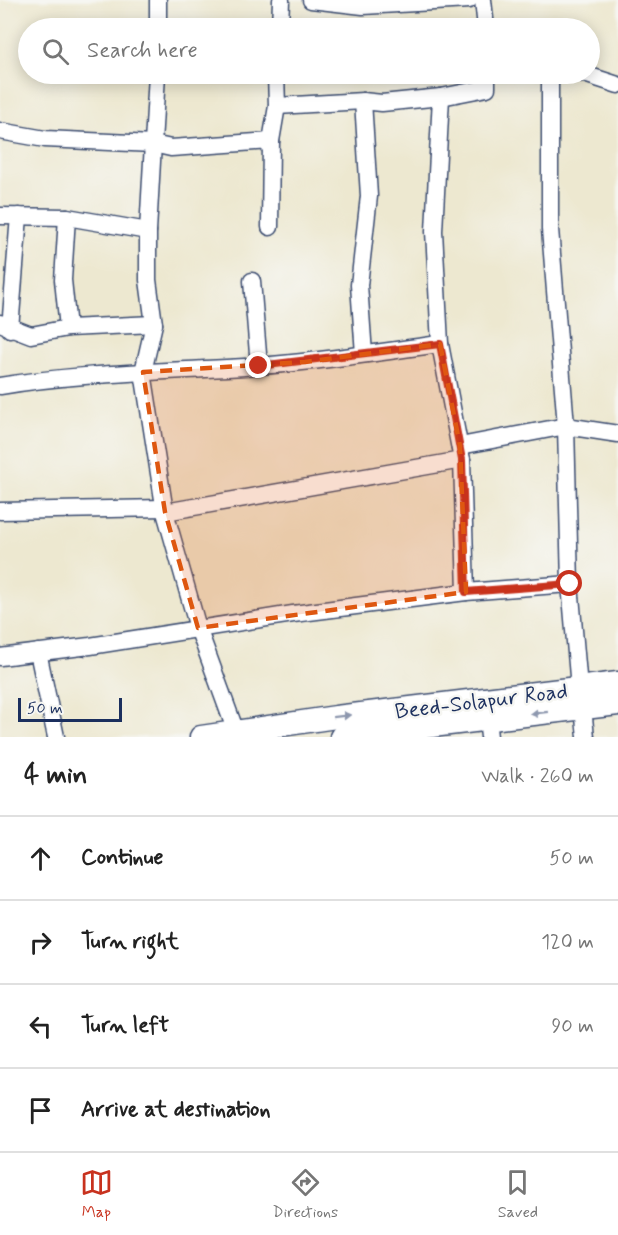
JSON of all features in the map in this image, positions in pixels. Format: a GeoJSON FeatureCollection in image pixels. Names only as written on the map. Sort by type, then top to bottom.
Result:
{"type":"FeatureCollection","features":[{"type":"Feature","properties":{"kind":"main road","name":"Beed-Solapur Road"},"geometry":{"type":"LineString","coordinates":[[341,737],[488,728],[581,698],[618,683]]}},
{"type":"Feature","properties":{"kind":"main road","name":"Beed-Solapur Road"},"geometry":{"type":"LineString","coordinates":[[201,737],[336,717],[581,698],[618,704]]}},
{"type":"Feature","properties":{"kind":"street"},"geometry":{"type":"LineString","coordinates":[[158,0],[158,18]]}},
{"type":"Feature","properties":{"kind":"street"},"geometry":{"type":"LineString","coordinates":[[280,18],[281,0]]}},
{"type":"Feature","properties":{"kind":"street"},"geometry":{"type":"LineString","coordinates":[[311,0],[363,6],[469,0]]}},
{"type":"Feature","properties":{"kind":"street"},"geometry":{"type":"LineString","coordinates":[[483,0],[485,18]]}},
{"type":"Feature","properties":{"kind":"street"},"geometry":{"type":"LineString","coordinates":[[600,79],[618,85]]}},
{"type":"Feature","properties":{"kind":"street"},"geometry":{"type":"LineString","coordinates":[[156,84],[148,231],[148,280],[154,324],[143,372],[165,510],[198,628],[236,732]]}},
{"type":"Feature","properties":{"kind":"street"},"geometry":{"type":"LineString","coordinates":[[270,226],[270,144],[277,106],[276,84]]}},
{"type":"Feature","properties":{"kind":"street"},"geometry":{"type":"LineString","coordinates":[[277,106],[363,101],[382,103],[441,97],[487,88],[487,84]]}},
{"type":"Feature","properties":{"kind":"street"},"geometry":{"type":"LineString","coordinates":[[550,84],[550,229],[566,426],[570,584],[586,737]]}},
{"type":"Feature","properties":{"kind":"street"},"geometry":{"type":"LineString","coordinates":[[441,97],[434,231],[440,344],[461,453],[466,592]]}},
{"type":"Feature","properties":{"kind":"street"},"geometry":{"type":"LineString","coordinates":[[363,101],[369,196],[359,285],[364,354]]}},
{"type":"Feature","properties":{"kind":"street"},"geometry":{"type":"LineString","coordinates":[[0,131],[45,139],[153,144],[171,148],[270,144]]}},
{"type":"Feature","properties":{"kind":"street"},"geometry":{"type":"LineString","coordinates":[[0,216],[67,217],[148,231]]}},
{"type":"Feature","properties":{"kind":"street"},"geometry":{"type":"LineString","coordinates":[[19,216],[5,326],[31,335],[68,328],[154,324]]}},
{"type":"Feature","properties":{"kind":"street"},"geometry":{"type":"LineString","coordinates":[[67,217],[63,280],[68,328]]}},
{"type":"Feature","properties":{"kind":"street"},"geometry":{"type":"LineString","coordinates":[[252,281],[259,366]]}},
{"type":"Feature","properties":{"kind":"street"},"geometry":{"type":"LineString","coordinates":[[0,387],[34,381],[143,372],[259,366],[440,344]]}},
{"type":"Feature","properties":{"kind":"street"},"geometry":{"type":"LineString","coordinates":[[0,511],[165,510],[461,453],[566,426],[618,434]]}},
{"type":"Feature","properties":{"kind":"street"},"geometry":{"type":"LineString","coordinates":[[0,657],[466,592],[570,584]]}},
{"type":"Feature","properties":{"kind":"street"},"geometry":{"type":"LineString","coordinates":[[38,652],[56,737]]}},
{"type":"Feature","properties":{"kind":"highlighted area"},"geometry":{"type":"Polygon","coordinates":[[[440,344],[460,446],[466,592],[198,628],[165,512],[143,372],[305,362],[440,344]]]}},
{"type":"Feature","properties":{"kind":"route"},"geometry":{"type":"LineString","coordinates":[[259,366],[440,344],[462,460],[466,592],[570,584]]}}]}
